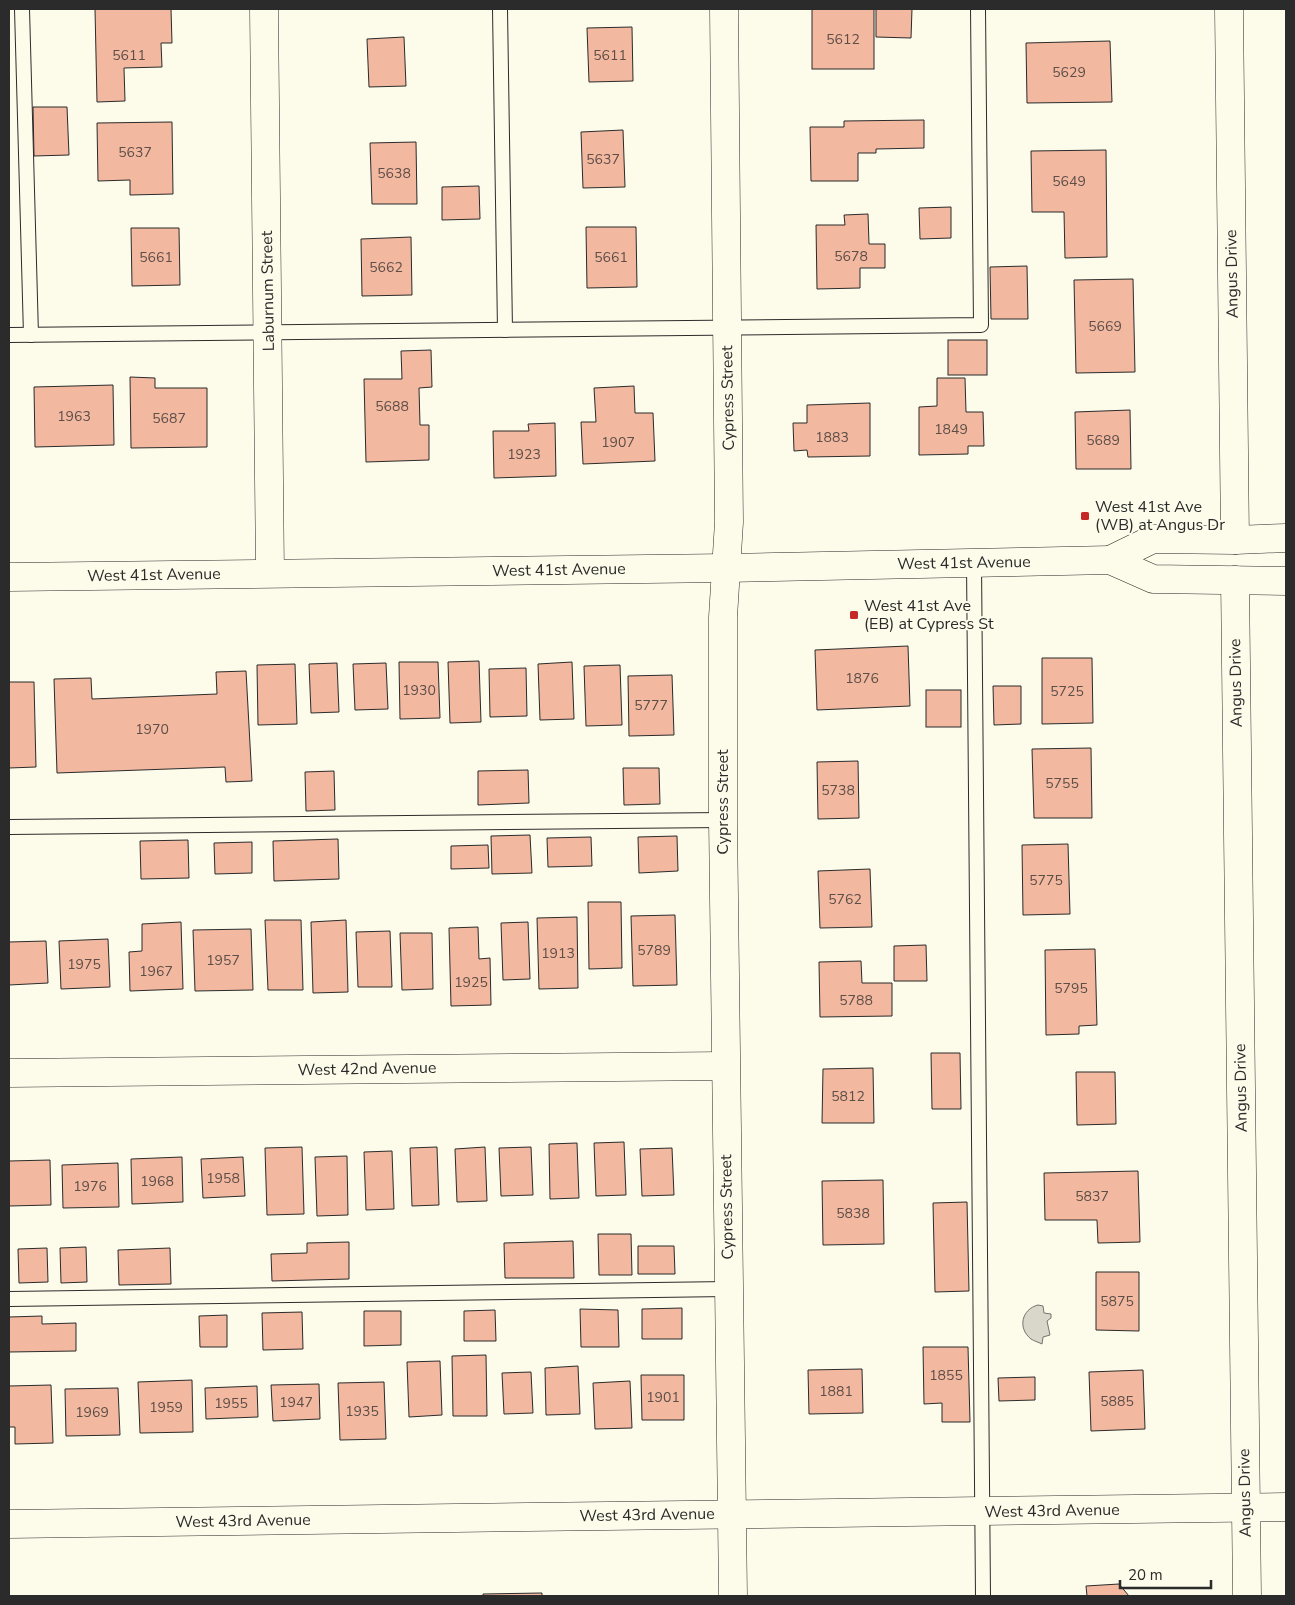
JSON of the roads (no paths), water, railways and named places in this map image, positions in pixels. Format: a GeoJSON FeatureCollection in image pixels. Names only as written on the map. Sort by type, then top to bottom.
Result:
{"type":"FeatureCollection","features":[{"type":"Feature","properties":{"kind":"street","name":"Laburnum Street"},"geometry":{"type":"LineString","coordinates":[[264,9],[270,573]]}},
{"type":"Feature","properties":{"kind":"street","name":"Cypress Street"},"geometry":{"type":"LineString","coordinates":[[724,9],[729,522],[722,616],[723,820],[733,1596]]}},
{"type":"Feature","properties":{"kind":"street","name":"Angus Drive"},"geometry":{"type":"LineString","coordinates":[[1229,9],[1235,540]]}},
{"type":"Feature","properties":{"kind":"street","name":"West 41st Avenue"},"geometry":{"type":"LineString","coordinates":[[9,577],[726,568],[1110,560],[1153,540],[1286,538]]}},
{"type":"Feature","properties":{"kind":"street","name":"West 41st Avenue"},"geometry":{"type":"LineString","coordinates":[[1110,560],[1153,579],[1286,581]]}},
{"type":"Feature","properties":{"kind":"street","name":"Angus Drive"},"geometry":{"type":"LineString","coordinates":[[1235,580],[1247,1596]]}},
{"type":"Feature","properties":{"kind":"street","name":"West 42nd Avenue"},"geometry":{"type":"LineString","coordinates":[[9,1072],[725,1066]]}},
{"type":"Feature","properties":{"kind":"street","name":"West 43rd Avenue"},"geometry":{"type":"LineString","coordinates":[[9,1524],[1286,1507]]}},
{"type":"Feature","properties":{"kind":"lane"},"geometry":{"type":"LineString","coordinates":[[22,9],[31,335]]}},
{"type":"Feature","properties":{"kind":"lane"},"geometry":{"type":"LineString","coordinates":[[500,9],[505,330]]}},
{"type":"Feature","properties":{"kind":"lane"},"geometry":{"type":"LineString","coordinates":[[9,335],[981,325],[978,9]]}},
{"type":"Feature","properties":{"kind":"lane"},"geometry":{"type":"LineString","coordinates":[[974,562],[983,1596]]}},
{"type":"Feature","properties":{"kind":"lane"},"geometry":{"type":"LineString","coordinates":[[9,827],[723,820]]}},
{"type":"Feature","properties":{"kind":"lane"},"geometry":{"type":"LineString","coordinates":[[9,1298],[728,1289]]}},
{"type":"Feature","properties":{"kind":"place","name":"West 41st Ave (WB) at Angus Dr"},"geometry":{"type":"Point","coordinates":[1085,516]}},
{"type":"Feature","properties":{"kind":"place","name":"West 41st Ave (EB) at Cypress St"},"geometry":{"type":"Point","coordinates":[854,615]}}]}
